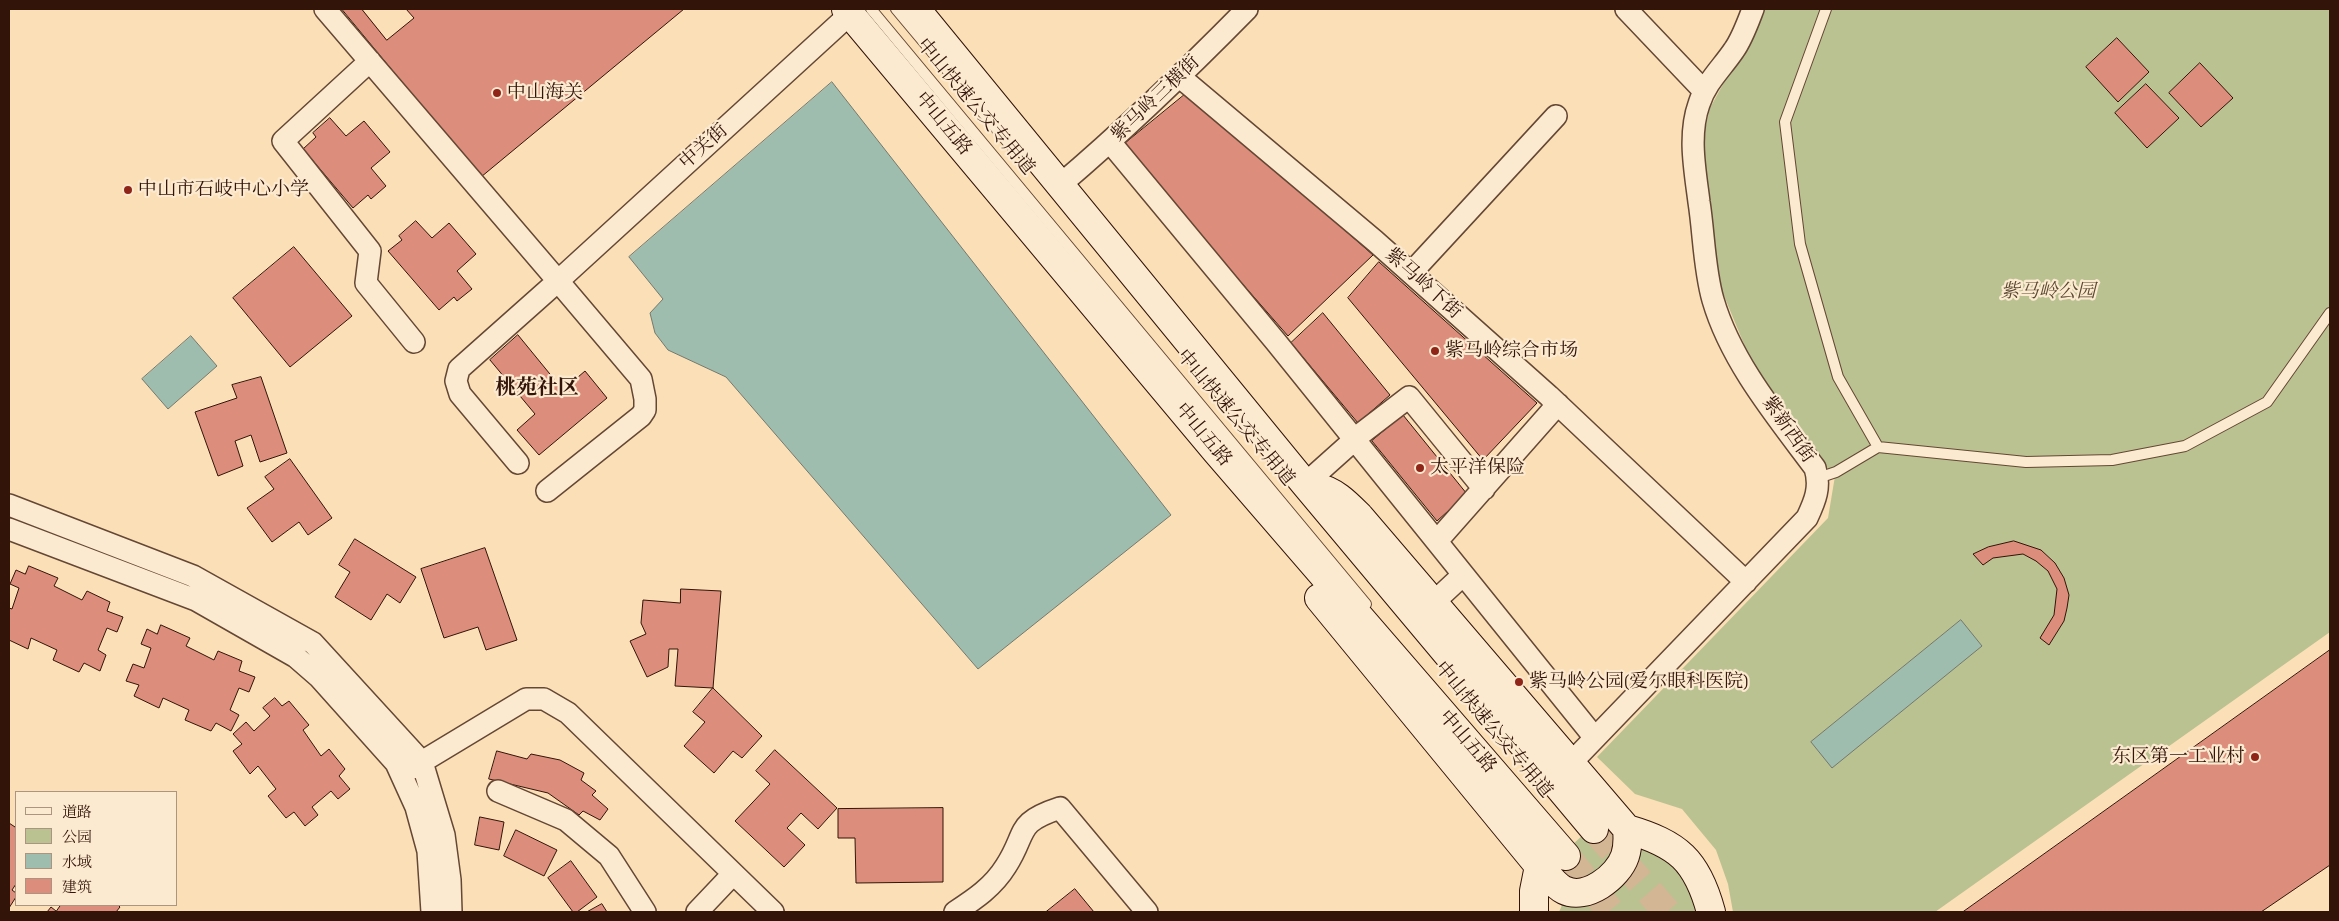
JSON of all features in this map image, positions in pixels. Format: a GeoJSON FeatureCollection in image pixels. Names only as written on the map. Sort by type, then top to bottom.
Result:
{"type":"FeatureCollection","features":[{"type":"Feature","properties":{"kind":"main road"},"geometry":{"type":"LineString","coordinates":[[916,9],[1305,484],[1594,830]]}},
{"type":"Feature","properties":{"kind":"main road","name":"中山五路"},"geometry":{"type":"LineString","coordinates":[[856,10],[1268,512],[1568,853]]}},
{"type":"Feature","properties":{"kind":"main road"},"geometry":{"type":"LineString","coordinates":[[1305,484],[1326,489],[1342,499],[1360,517],[1627,829],[1658,839],[1682,854],[1693,866],[1703,885],[1710,912]]}},
{"type":"Feature","properties":{"kind":"main road"},"geometry":{"type":"LineString","coordinates":[[1268,512],[1278,542],[1292,565],[1539,866],[1563,890],[1580,893],[1598,887],[1612,875],[1625,858],[1628,844],[1627,829]]}},
{"type":"Feature","properties":{"kind":"main road"},"geometry":{"type":"LineString","coordinates":[[1534,912],[1534,891],[1539,866]]}},
{"type":"Feature","properties":{"kind":"street"},"geometry":{"type":"LineString","coordinates":[[325,9],[641,379],[645,410],[642,416],[547,491]]}},
{"type":"Feature","properties":{"kind":"street","name":"紫马岭三横街"},"geometry":{"type":"LineString","coordinates":[[1060,185],[1180,77],[1247,9]]}},
{"type":"Feature","properties":{"kind":"street"},"geometry":{"type":"LineString","coordinates":[[1626,9],[1702,97],[1735,50],[1753,9]]}},
{"type":"Feature","properties":{"kind":"street","name":"中关街"},"geometry":{"type":"LineString","coordinates":[[518,463],[460,394],[456,381],[459,369],[856,10]]}},
{"type":"Feature","properties":{"kind":"street"},"geometry":{"type":"LineString","coordinates":[[370,61],[283,141],[370,251],[366,283],[414,342]]}},
{"type":"Feature","properties":{"kind":"street","name":"紫马岭下街"},"geometry":{"type":"LineString","coordinates":[[1180,77],[1411,273],[1558,404],[1746,582]]}},
{"type":"Feature","properties":{"kind":"street","name":"紫新西街"},"geometry":{"type":"LineString","coordinates":[[1570,764],[1807,518],[1814,502],[1818,478],[1815,468],[1743,364],[1726,334],[1713,298],[1694,162],[1694,122],[1702,97]]}},
{"type":"Feature","properties":{"kind":"street"},"geometry":{"type":"LineString","coordinates":[[1411,273],[1556,116]]}},
{"type":"Feature","properties":{"kind":"street"},"geometry":{"type":"LineString","coordinates":[[1110,142],[1437,541],[1595,738]]}},
{"type":"Feature","properties":{"kind":"street"},"geometry":{"type":"LineString","coordinates":[[1305,484],[1362,433],[1409,397],[1484,489]]}},
{"type":"Feature","properties":{"kind":"street"},"geometry":{"type":"LineString","coordinates":[[1437,541],[1558,404]]}},
{"type":"Feature","properties":{"kind":"street"},"geometry":{"type":"LineString","coordinates":[[9,505],[193,576],[297,633],[313,644],[422,762],[444,835],[450,880],[451,912]]}},
{"type":"Feature","properties":{"kind":"street"},"geometry":{"type":"LineString","coordinates":[[9,529],[196,600],[296,658],[319,677],[396,763],[416,807],[428,851],[432,912]]}},
{"type":"Feature","properties":{"kind":"street"},"geometry":{"type":"LineString","coordinates":[[1434,602],[1463,575]]}},
{"type":"Feature","properties":{"kind":"street"},"geometry":{"type":"LineString","coordinates":[[401,774],[526,699],[544,699],[568,713],[773,912]]}},
{"type":"Feature","properties":{"kind":"street"},"geometry":{"type":"LineString","coordinates":[[498,791],[566,820],[609,856],[645,912]]}},
{"type":"Feature","properties":{"kind":"street"},"geometry":{"type":"LineString","coordinates":[[955,912],[983,894],[1006,866],[1023,829],[1037,816],[1060,808],[1147,912]]}},
{"type":"Feature","properties":{"kind":"street"},"geometry":{"type":"LineString","coordinates":[[697,912],[733,874]]}},
{"type":"Feature","properties":{"kind":"lane","name":"中山快速公交专用道"},"geometry":{"type":"LineString","coordinates":[[896,9],[1016,153]]}},
{"type":"Feature","properties":{"kind":"lane"},"geometry":{"type":"LineString","coordinates":[[1826,9],[1785,122],[1800,244],[1838,378],[1878,447]]}},
{"type":"Feature","properties":{"kind":"lane","name":"中山快速公交专用道"},"geometry":{"type":"LineString","coordinates":[[856,10],[1374,614]]}},
{"type":"Feature","properties":{"kind":"lane"},"geometry":{"type":"LineString","coordinates":[[1818,478],[1836,472],[1878,447],[2026,462],[2112,460],[2185,446],[2267,402],[2330,313]]}},
{"type":"Feature","properties":{"kind":"lane","name":"中山快速公交专用道"},"geometry":{"type":"LineString","coordinates":[[1212,388],[1459,685]]}},
{"type":"Feature","properties":{"kind":"lane","name":"中山快速公交专用道"},"geometry":{"type":"LineString","coordinates":[[1450,706],[1568,853]]}},
{"type":"Feature","properties":{"kind":"green space","name":"紫马岭公园"},"geometry":{"type":"Polygon","coordinates":[[[1764,9],[2330,9],[2330,632],[1935,912],[1733,912],[1728,884],[1716,850],[1682,809],[1635,794],[1597,757],[1828,518],[1835,476],[1802,439],[1751,361],[1722,291],[1700,151],[1710,108],[1764,9]]]}},
{"type":"Feature","properties":{"kind":"green space"},"geometry":{"type":"Polygon","coordinates":[[[1600,819],[1613,835],[1613,855],[1599,869],[1586,877],[1572,875],[1564,870],[1556,860],[1600,819]]]}},
{"type":"Feature","properties":{"kind":"green space"},"geometry":{"type":"Polygon","coordinates":[[[1648,839],[1682,862],[1707,912],[1559,912],[1563,903],[1638,856],[1648,839]]]}},
{"type":"Feature","properties":{"kind":"water"},"geometry":{"type":"Polygon","coordinates":[[[832,82],[1171,515],[978,669],[726,377],[668,350],[655,333],[650,313],[663,299],[629,257],[832,82]]]}},
{"type":"Feature","properties":{"kind":"water"},"geometry":{"type":"Polygon","coordinates":[[[191,336],[217,366],[168,409],[142,379],[191,336]]]}},
{"type":"Feature","properties":{"kind":"water"},"geometry":{"type":"Polygon","coordinates":[[[1961,620],[1982,646],[1832,768],[1811,742],[1961,620]]]}},
{"type":"Feature","properties":{"kind":"building","name":"中山海关"},"geometry":{"type":"Polygon","coordinates":[[[342,9],[684,9],[481,177],[342,9]]]}},
{"type":"Feature","properties":{"kind":"building"},"geometry":{"type":"Polygon","coordinates":[[[362,9],[406,9],[414,18],[387,40],[362,9]]]}},
{"type":"Feature","properties":{"kind":"building"},"geometry":{"type":"Polygon","coordinates":[[[2117,38],[2149,72],[2118,102],[2086,67],[2117,38]]]}},
{"type":"Feature","properties":{"kind":"building"},"geometry":{"type":"Polygon","coordinates":[[[2200,63],[2233,98],[2201,127],[2169,93],[2200,63]]]}},
{"type":"Feature","properties":{"kind":"building"},"geometry":{"type":"Polygon","coordinates":[[[2146,84],[2179,118],[2147,148],[2115,113],[2146,84]]]}},
{"type":"Feature","properties":{"kind":"building"},"geometry":{"type":"Polygon","coordinates":[[[1188,92],[1373,255],[1288,336],[1122,146],[1188,92]]]}},
{"type":"Feature","properties":{"kind":"building"},"geometry":{"type":"Polygon","coordinates":[[[330,118],[346,136],[364,121],[390,152],[371,168],[386,186],[371,199],[368,195],[353,208],[303,149],[316,137],[313,133],[330,118]]]}},
{"type":"Feature","properties":{"kind":"building"},"geometry":{"type":"Polygon","coordinates":[[[416,221],[432,238],[449,223],[476,254],[457,271],[472,289],[457,301],[454,297],[439,310],[388,251],[402,240],[399,236],[416,221]]]}},
{"type":"Feature","properties":{"kind":"building"},"geometry":{"type":"Polygon","coordinates":[[[294,247],[352,316],[290,367],[233,298],[294,247]]]}},
{"type":"Feature","properties":{"kind":"building","name":"紫马岭综合市场"},"geometry":{"type":"Polygon","coordinates":[[[1379,262],[1537,403],[1483,460],[1348,298],[1379,262]]]}},
{"type":"Feature","properties":{"kind":"building"},"geometry":{"type":"Polygon","coordinates":[[[1323,313],[1390,395],[1358,423],[1291,343],[1323,313]]]}},
{"type":"Feature","properties":{"kind":"building"},"geometry":{"type":"Polygon","coordinates":[[[518,335],[563,390],[585,371],[607,398],[539,455],[517,430],[535,414],[490,360],[518,335]]]}},
{"type":"Feature","properties":{"kind":"building"},"geometry":{"type":"Polygon","coordinates":[[[261,377],[287,453],[260,462],[251,435],[235,441],[243,466],[218,476],[195,412],[237,398],[232,385],[261,377]]]}},
{"type":"Feature","properties":{"kind":"building","name":"太平洋保险"},"geometry":{"type":"Polygon","coordinates":[[[1403,415],[1467,494],[1437,521],[1372,441],[1403,415]]]}},
{"type":"Feature","properties":{"kind":"building"},"geometry":{"type":"Polygon","coordinates":[[[290,459],[332,518],[308,535],[299,522],[272,542],[247,508],[274,489],[265,477],[290,459]]]}},
{"type":"Feature","properties":{"kind":"building"},"geometry":{"type":"Polygon","coordinates":[[[355,539],[416,577],[400,603],[387,594],[371,620],[335,597],[350,572],[339,565],[355,539]]]}},
{"type":"Feature","properties":{"kind":"building"},"geometry":{"type":"Polygon","coordinates":[[[2014,541],[2041,550],[2055,563],[2064,578],[2069,595],[2067,608],[2064,621],[2049,645],[2040,638],[2054,615],[2057,589],[2048,571],[2036,561],[2023,554],[1993,558],[1983,565],[1973,554],[1988,547],[2014,541]]]}},
{"type":"Feature","properties":{"kind":"building"},"geometry":{"type":"Polygon","coordinates":[[[485,548],[517,640],[486,650],[478,627],[444,638],[421,569],[485,548]]]}},
{"type":"Feature","properties":{"kind":"building"},"geometry":{"type":"Polygon","coordinates":[[[29,566],[58,578],[54,586],[82,600],[87,591],[110,602],[107,611],[123,617],[117,632],[107,628],[98,650],[106,655],[100,671],[84,663],[79,672],[53,660],[57,650],[31,638],[28,649],[9,640],[9,608],[12,609],[19,588],[10,584],[16,570],[25,574],[29,566]]]}},
{"type":"Feature","properties":{"kind":"building"},"geometry":{"type":"Polygon","coordinates":[[[681,589],[721,591],[713,688],[675,686],[678,649],[669,649],[668,667],[647,677],[630,641],[646,634],[641,623],[643,600],[680,603],[681,589]]]}},
{"type":"Feature","properties":{"kind":"building"},"geometry":{"type":"Polygon","coordinates":[[[161,625],[190,638],[186,646],[214,660],[218,651],[242,661],[239,671],[255,677],[249,692],[239,688],[230,710],[239,715],[231,731],[216,723],[211,731],[185,720],[189,710],[163,698],[159,708],[134,696],[139,685],[126,681],[133,664],[144,668],[151,648],[141,644],[147,629],[157,634],[161,625]]]}},
{"type":"Feature","properties":{"kind":"building","name":"东区第一工业村"},"geometry":{"type":"Polygon","coordinates":[[[2330,650],[2330,865],[2261,912],[1963,912],[2330,650]]]}},
{"type":"Feature","properties":{"kind":"building"},"geometry":{"type":"Polygon","coordinates":[[[713,688],[762,736],[742,758],[733,751],[714,773],[684,746],[705,722],[693,712],[713,688]]]}},
{"type":"Feature","properties":{"kind":"building"},"geometry":{"type":"Polygon","coordinates":[[[275,698],[282,706],[289,701],[309,725],[303,730],[321,756],[329,749],[345,769],[339,776],[350,789],[338,799],[331,791],[312,807],[318,815],[305,826],[294,812],[286,818],[268,796],[276,789],[258,766],[250,774],[233,751],[242,744],[233,734],[246,722],[254,731],[270,716],[263,708],[275,698]]]}},
{"type":"Feature","properties":{"kind":"building"},"geometry":{"type":"Polygon","coordinates":[[[775,750],[837,808],[818,829],[801,813],[787,828],[805,845],[784,867],[735,821],[770,784],[756,771],[775,750]]]}},
{"type":"Feature","properties":{"kind":"building"},"geometry":{"type":"Polygon","coordinates":[[[497,751],[527,759],[531,754],[560,760],[584,773],[581,780],[596,791],[592,795],[608,809],[600,820],[583,811],[579,815],[548,793],[489,779],[497,751]]]}},
{"type":"Feature","properties":{"kind":"building"},"geometry":{"type":"Polygon","coordinates":[[[943,808],[943,882],[856,883],[855,838],[838,838],[838,809],[943,808]]]}},
{"type":"Feature","properties":{"kind":"building"},"geometry":{"type":"Polygon","coordinates":[[[480,817],[504,822],[499,850],[475,845],[480,817]]]}},
{"type":"Feature","properties":{"kind":"building"},"geometry":{"type":"Polygon","coordinates":[[[9,823],[15,827],[15,886],[12,890],[15,892],[15,899],[9,908],[9,823]]]}},
{"type":"Feature","properties":{"kind":"building"},"geometry":{"type":"Polygon","coordinates":[[[516,830],[557,850],[544,876],[504,856],[516,830]]]}},
{"type":"Feature","properties":{"kind":"building"},"geometry":{"type":"Polygon","coordinates":[[[571,861],[597,897],[577,912],[573,912],[548,878],[571,861]]]}},
{"type":"Feature","properties":{"kind":"building"},"geometry":{"type":"Polygon","coordinates":[[[1075,889],[1094,912],[1046,912],[1075,889]]]}},
{"type":"Feature","properties":{"kind":"building"},"geometry":{"type":"Polygon","coordinates":[[[602,904],[607,912],[587,912],[602,904]]]}},
{"type":"Feature","properties":{"kind":"building"},"geometry":{"type":"Polygon","coordinates":[[[60,906],[120,907],[116,912],[47,912],[51,907],[56,911],[60,906]]]}},
{"type":"Feature","properties":{"kind":"tunnel"},"geometry":{"type":"LineString","coordinates":[[1594,829],[1667,912]]}},
{"type":"Feature","properties":{"kind":"tunnel"},"geometry":{"type":"LineString","coordinates":[[1566,856],[1611,912]]}},
{"type":"Feature","properties":{"kind":"place","name":"中山海关"},"geometry":{"type":"Point","coordinates":[497,93]}},
{"type":"Feature","properties":{"kind":"place","name":"中山市石岐中心小学"},"geometry":{"type":"Point","coordinates":[128,190]}},
{"type":"Feature","properties":{"kind":"place","name":"紫马岭综合市场"},"geometry":{"type":"Point","coordinates":[1435,351]}},
{"type":"Feature","properties":{"kind":"place","name":"太平洋保险"},"geometry":{"type":"Point","coordinates":[1420,468]}},
{"type":"Feature","properties":{"kind":"place","name":"紫马岭公园(爱尔眼科医院)"},"geometry":{"type":"Point","coordinates":[1519,682]}},
{"type":"Feature","properties":{"kind":"place","name":"东区第一工业村"},"geometry":{"type":"Point","coordinates":[2255,757]}},
{"type":"Feature","properties":{"kind":"district","name":"桃苑社区"},"geometry":{"type":"Point","coordinates":[537,389]}}]}
